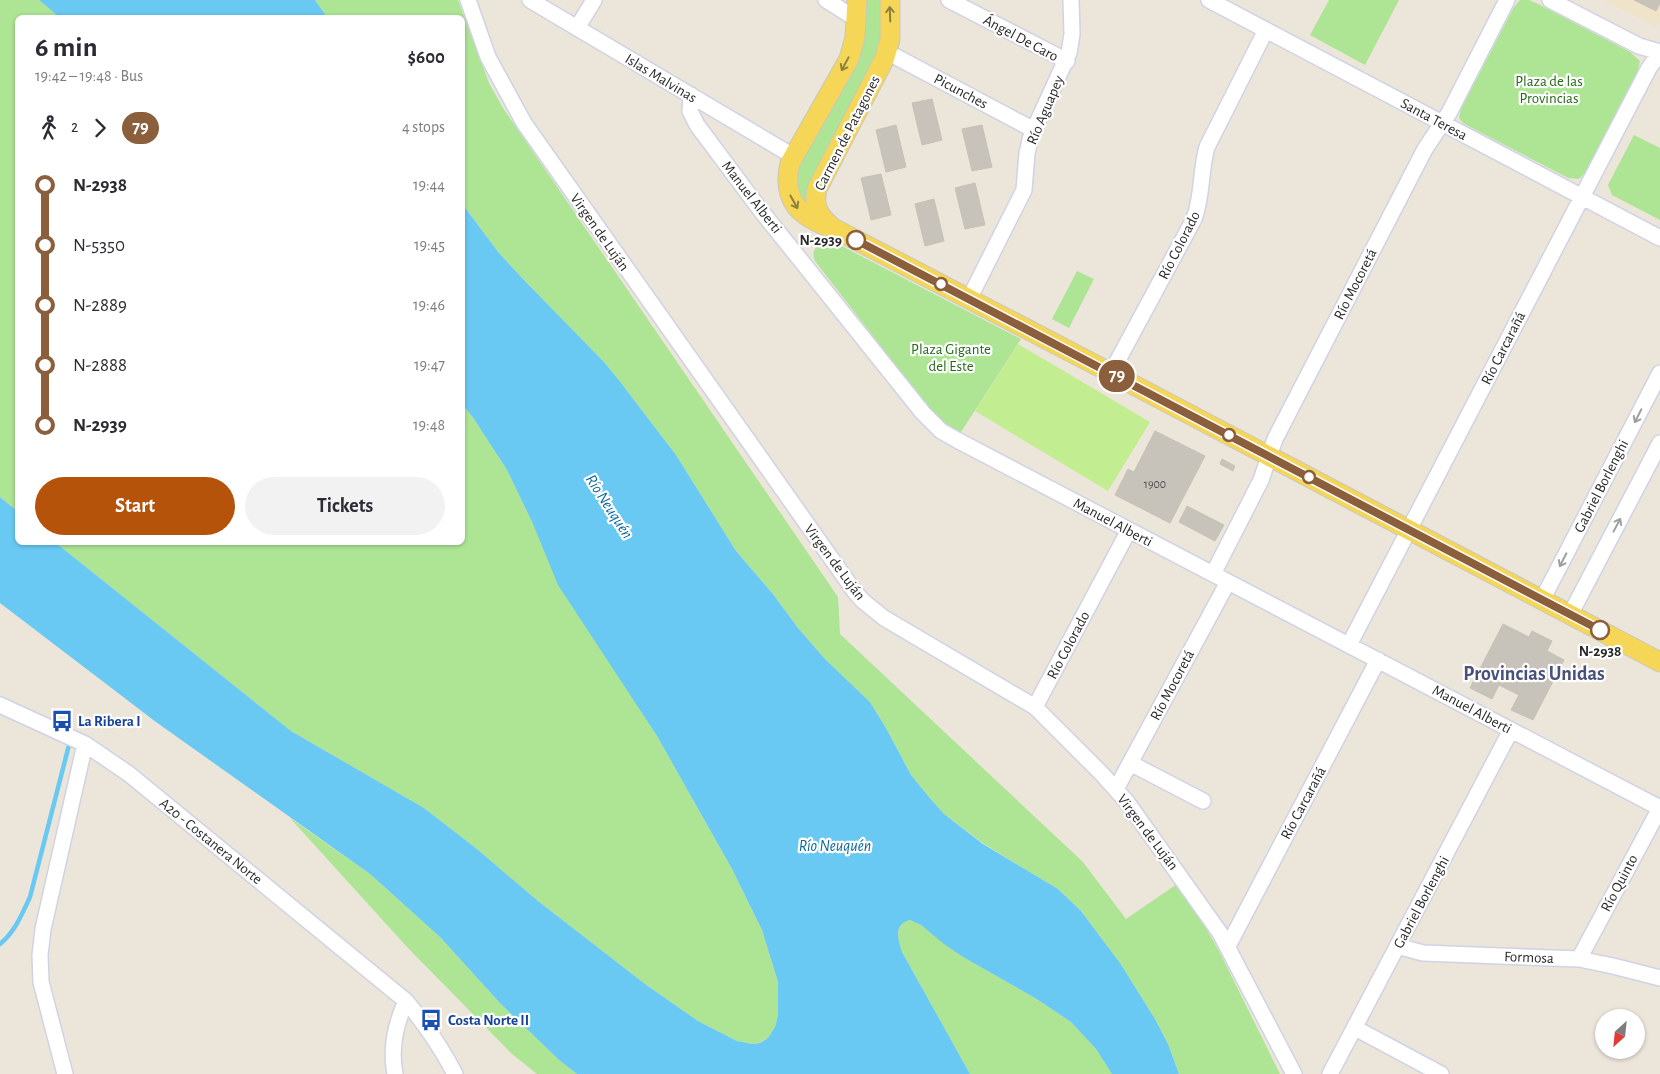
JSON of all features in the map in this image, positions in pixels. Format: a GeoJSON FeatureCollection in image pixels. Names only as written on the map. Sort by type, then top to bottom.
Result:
{"type":"FeatureCollection","features":[{"type":"Feature","properties":{"kind":"main road","name":"Carmen de Patagones"},"geometry":{"type":"LineString","coordinates":[[835,229],[807,217],[795,206],[790,198],[788,172],[792,156],[849,59],[855,37],[857,0]]}},
{"type":"Feature","properties":{"kind":"main road","name":"Carmen de Patagones"},"geometry":{"type":"LineString","coordinates":[[835,229],[819,214],[815,198],[817,189],[887,52],[891,29],[890,0]]}},
{"type":"Feature","properties":{"kind":"main road"},"geometry":{"type":"LineString","coordinates":[[835,229],[1660,662]]}},
{"type":"Feature","properties":{"kind":"street","name":"Virgen de Luján"},"geometry":{"type":"LineString","coordinates":[[468,0],[488,57],[528,129],[855,592],[868,606],[884,618],[1035,707],[1116,789],[1200,903],[1228,946],[1294,1074]]}},
{"type":"Feature","properties":{"kind":"street","name":"Islas Malvinas"},"geometry":{"type":"LineString","coordinates":[[530,0],[792,156]]}},
{"type":"Feature","properties":{"kind":"street"},"geometry":{"type":"LineString","coordinates":[[578,28],[594,0]]}},
{"type":"Feature","properties":{"kind":"street"},"geometry":{"type":"LineString","coordinates":[[826,0],[856,19]]}},
{"type":"Feature","properties":{"kind":"street","name":"Ángel De Caro"},"geometry":{"type":"LineString","coordinates":[[949,0],[1067,61]]}},
{"type":"Feature","properties":{"kind":"street","name":"Río Aguapey"},"geometry":{"type":"LineString","coordinates":[[969,299],[1022,197],[1026,182],[1029,144],[1067,61],[1071,44],[1071,0]]}},
{"type":"Feature","properties":{"kind":"street","name":"Santa Teresa"},"geometry":{"type":"LineString","coordinates":[[1209,0],[1660,238]]}},
{"type":"Feature","properties":{"kind":"street","name":"Río Mocoretá"},"geometry":{"type":"LineString","coordinates":[[1213,574],[1261,480],[1275,439],[1425,149],[1442,123],[1507,0]]}},
{"type":"Feature","properties":{"kind":"street"},"geometry":{"type":"LineString","coordinates":[[1550,0],[1639,46],[1660,52]]}},
{"type":"Feature","properties":{"kind":"street","name":"Río Colorado"},"geometry":{"type":"LineString","coordinates":[[1111,373],[1194,219],[1200,202],[1203,166],[1207,147],[1266,30]]}},
{"type":"Feature","properties":{"kind":"street","name":"Picunches"},"geometry":{"type":"LineString","coordinates":[[887,52],[1034,130]]}},
{"type":"Feature","properties":{"kind":"street","name":"Río Carcarañá"},"geometry":{"type":"LineString","coordinates":[[1349,645],[1648,68],[1660,52]]}},
{"type":"Feature","properties":{"kind":"street","name":"Manuel Alberti"},"geometry":{"type":"LineString","coordinates":[[691,95],[690,111],[697,125],[759,208],[932,422],[957,440],[1660,808]]}},
{"type":"Feature","properties":{"kind":"street","name":"Gabriel Borlenghi"},"geometry":{"type":"LineString","coordinates":[[1542,600],[1660,373]]}},
{"type":"Feature","properties":{"kind":"street","name":"Gabriel Borlenghi"},"geometry":{"type":"LineString","coordinates":[[1570,614],[1660,443]]}},
{"type":"Feature","properties":{"kind":"street","name":"Río Colorado"},"geometry":{"type":"LineString","coordinates":[[1035,707],[1129,530]]}},
{"type":"Feature","properties":{"kind":"street","name":"Río Mocoretá"},"geometry":{"type":"LineString","coordinates":[[1116,789],[1228,582]]}},
{"type":"Feature","properties":{"kind":"street","name":"Río Carcarañá"},"geometry":{"type":"LineString","coordinates":[[1228,946],[1378,660]]}},
{"type":"Feature","properties":{"kind":"street","name":"A20 - Costanera Norte"},"geometry":{"type":"LineString","coordinates":[[0,705],[85,744],[129,774],[406,1001],[438,1043],[454,1074]]}},
{"type":"Feature","properties":{"kind":"street","name":"Gabriel Borlenghi"},"geometry":{"type":"LineString","coordinates":[[1330,1074],[1511,730]]}},
{"type":"Feature","properties":{"kind":"street"},"geometry":{"type":"LineString","coordinates":[[65,1074],[42,989],[40,955],[43,929],[85,744]]}},
{"type":"Feature","properties":{"kind":"street"},"geometry":{"type":"LineString","coordinates":[[1130,763],[1203,801]]}},
{"type":"Feature","properties":{"kind":"street","name":"Río Quinto"},"geometry":{"type":"LineString","coordinates":[[1579,959],[1660,808]]}},
{"type":"Feature","properties":{"kind":"street","name":"Formosa"},"geometry":{"type":"LineString","coordinates":[[1398,946],[1423,953],[1579,959],[1660,978]]}},
{"type":"Feature","properties":{"kind":"street"},"geometry":{"type":"LineString","coordinates":[[396,1074],[393,1052],[394,1035],[399,1016],[406,1001]]}},
{"type":"Feature","properties":{"kind":"street"},"geometry":{"type":"LineString","coordinates":[[1354,1028],[1441,1074]]}},
{"type":"Feature","properties":{"kind":"shaded area"},"geometry":{"type":"Polygon","coordinates":[[[1603,0],[1660,0],[1660,24],[1654,26],[1603,0]]]}},
{"type":"Feature","properties":{"kind":"green space"},"geometry":{"type":"Polygon","coordinates":[[[0,0],[39,0],[57,15],[15,15],[15,509],[0,497],[0,0]]]}},
{"type":"Feature","properties":{"kind":"green space"},"geometry":{"type":"Polygon","coordinates":[[[315,0],[458,0],[464,15],[326,15],[315,0]]]}},
{"type":"Feature","properties":{"kind":"green space"},"geometry":{"type":"Polygon","coordinates":[[[865,0],[883,0],[883,43],[809,209],[801,200],[794,176],[863,40],[865,32],[865,0]]]}},
{"type":"Feature","properties":{"kind":"green space"},"geometry":{"type":"Polygon","coordinates":[[[1329,0],[1399,0],[1365,65],[1310,35],[1329,0]]]}},
{"type":"Feature","properties":{"kind":"green space","name":"Plaza de las Provincias"},"geometry":{"type":"Polygon","coordinates":[[[1520,0],[1529,0],[1538,4],[1630,52],[1640,61],[1637,75],[1587,171],[1579,179],[1568,178],[1463,123],[1459,118],[1461,109],[1514,7],[1520,0]]]}},
{"type":"Feature","properties":{"kind":"green space"},"geometry":{"type":"Polygon","coordinates":[[[465,19],[489,83],[503,108],[838,597],[840,634],[1083,862],[1126,919],[1177,884],[1219,951],[1280,1074],[1179,1074],[1168,1044],[1155,1019],[1120,963],[1081,911],[1058,889],[984,844],[944,814],[911,775],[870,702],[825,659],[736,551],[676,455],[618,379],[499,253],[465,208],[465,19]]]}},
{"type":"Feature","properties":{"kind":"green space"},"geometry":{"type":"Polygon","coordinates":[[[1634,135],[1660,148],[1660,220],[1612,195],[1608,185],[1634,135]]]}},
{"type":"Feature","properties":{"kind":"green space","name":"Plaza Gigante del Este"},"geometry":{"type":"Polygon","coordinates":[[[829,241],[1021,339],[961,432],[941,422],[934,415],[815,261],[814,250],[816,247],[821,243],[829,241]]]}},
{"type":"Feature","properties":{"kind":"green space"},"geometry":{"type":"Polygon","coordinates":[[[1077,271],[1094,279],[1069,328],[1052,319],[1077,271]]]}},
{"type":"Feature","properties":{"kind":"green space"},"geometry":{"type":"Polygon","coordinates":[[[1018,344],[1150,422],[1108,491],[975,411],[1018,344]]]}},
{"type":"Feature","properties":{"kind":"green space"},"geometry":{"type":"Polygon","coordinates":[[[465,408],[507,470],[533,524],[610,663],[657,736],[732,869],[762,930],[778,982],[778,1015],[775,1027],[768,1038],[759,1043],[752,1044],[737,1041],[698,1021],[645,984],[538,901],[477,849],[424,808],[291,731],[58,545],[465,545],[465,408]]]}},
{"type":"Feature","properties":{"kind":"green space"},"geometry":{"type":"Polygon","coordinates":[[[290,818],[370,874],[440,937],[499,1002],[559,1060],[577,1074],[537,1074],[512,1054],[407,947],[290,818]]]}},
{"type":"Feature","properties":{"kind":"green space"},"geometry":{"type":"Polygon","coordinates":[[[910,920],[921,925],[963,957],[1035,998],[1071,1022],[1096,1049],[1112,1074],[970,1074],[902,952],[898,938],[899,929],[901,925],[910,920]]]}},
{"type":"Feature","properties":{"kind":"water"},"geometry":{"type":"Polygon","coordinates":[[[39,0],[315,0],[326,15],[57,15],[39,0]]]}},
{"type":"Feature","properties":{"kind":"water","name":"Río Neuquén"},"geometry":{"type":"Polygon","coordinates":[[[465,208],[499,253],[618,379],[676,455],[736,551],[825,659],[870,702],[911,775],[929,797],[944,814],[983,844],[1058,889],[1081,911],[1120,963],[1155,1019],[1168,1044],[1179,1074],[1112,1074],[1096,1049],[1071,1022],[1035,998],[963,957],[921,925],[910,920],[901,925],[898,933],[902,952],[970,1074],[577,1074],[559,1060],[499,1002],[440,937],[370,874],[156,722],[0,603],[0,497],[15,509],[15,545],[58,545],[291,731],[424,808],[477,849],[538,901],[645,984],[698,1021],[737,1041],[752,1044],[760,1043],[768,1038],[775,1027],[778,1015],[778,982],[762,930],[732,869],[657,736],[558,585],[533,524],[507,470],[465,408],[465,208]]]}},
{"type":"Feature","properties":{"kind":"building"},"geometry":{"type":"Polygon","coordinates":[[[1634,0],[1660,0],[1660,3],[1656,11],[1634,0]]]}},
{"type":"Feature","properties":{"kind":"building"},"geometry":{"type":"Polygon","coordinates":[[[932,99],[942,140],[922,145],[912,103],[932,99]]]}},
{"type":"Feature","properties":{"kind":"building"},"geometry":{"type":"Polygon","coordinates":[[[896,125],[906,167],[886,172],[876,130],[896,125]]]}},
{"type":"Feature","properties":{"kind":"building"},"geometry":{"type":"Polygon","coordinates":[[[982,125],[992,167],[972,171],[962,129],[982,125]]]}},
{"type":"Feature","properties":{"kind":"building"},"geometry":{"type":"Polygon","coordinates":[[[881,174],[891,215],[871,220],[861,178],[881,174]]]}},
{"type":"Feature","properties":{"kind":"building"},"geometry":{"type":"Polygon","coordinates":[[[975,183],[985,225],[965,229],[955,188],[975,183]]]}},
{"type":"Feature","properties":{"kind":"building"},"geometry":{"type":"Polygon","coordinates":[[[934,199],[944,241],[925,246],[915,204],[934,199]]]}},
{"type":"Feature","properties":{"kind":"building"},"geometry":{"type":"Polygon","coordinates":[[[1155,431],[1205,456],[1170,523],[1115,495],[1128,469],[1134,472],[1155,431]]]}},
{"type":"Feature","properties":{"kind":"building"},"geometry":{"type":"Polygon","coordinates":[[[1222,459],[1235,466],[1233,471],[1220,464],[1222,459]]]}},
{"type":"Feature","properties":{"kind":"building"},"geometry":{"type":"Polygon","coordinates":[[[1187,506],[1224,525],[1215,541],[1179,522],[1187,506]]]}},
{"type":"Feature","properties":{"kind":"building"},"geometry":{"type":"Polygon","coordinates":[[[1503,624],[1529,637],[1532,631],[1552,641],[1547,651],[1564,660],[1533,720],[1511,710],[1519,695],[1499,685],[1492,699],[1470,688],[1503,624]]]}},
{"type":"Feature","properties":{"kind":"waterway"},"geometry":{"type":"LineString","coordinates":[[0,944],[14,928],[30,897],[69,745]]}},
{"type":"Feature","properties":{"kind":"bus line","name":"79"},"geometry":{"type":"LineString","coordinates":[[856,240],[1600,630]]}},
{"type":"Feature","properties":{"kind":"place","name":"N-2939"},"geometry":{"type":"Point","coordinates":[856,240]}},
{"type":"Feature","properties":{"kind":"place","name":"N-2938"},"geometry":{"type":"Point","coordinates":[1600,630]}},
{"type":"Feature","properties":{"kind":"place","name":"La Ribera I"},"geometry":{"type":"Point","coordinates":[62,721]}},
{"type":"Feature","properties":{"kind":"place","name":"Costa Norte II"},"geometry":{"type":"Point","coordinates":[431,1020]}},
{"type":"Feature","properties":{"kind":"district","name":"Provincias Unidas"},"geometry":{"type":"Point","coordinates":[1534,673]}}]}
